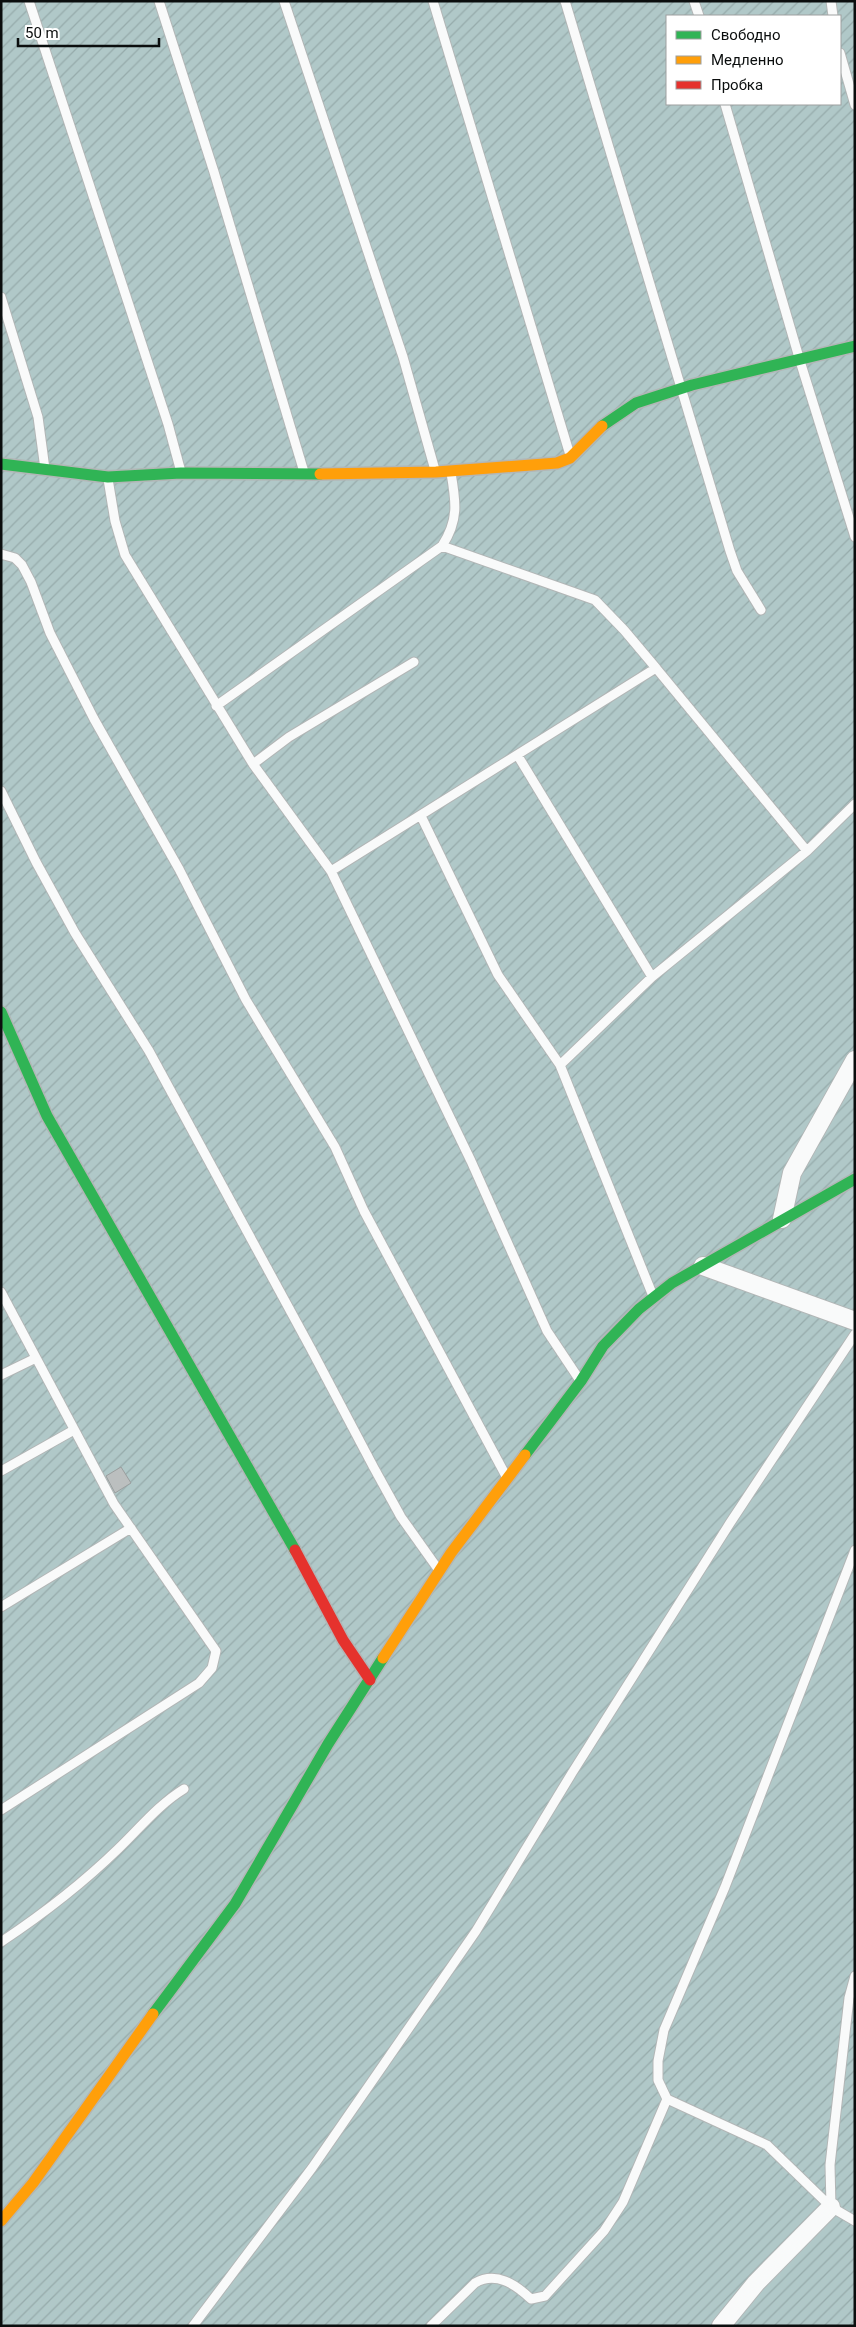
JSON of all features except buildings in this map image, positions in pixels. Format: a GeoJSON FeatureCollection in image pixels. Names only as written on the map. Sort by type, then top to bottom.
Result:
{"type":"FeatureCollection","features":[{"type":"Feature","properties":{"kind":"street"},"geometry":{"type":"LineString","coordinates":[[1,464],[108,477],[181,473],[436,472],[557,463],[570,458],[598,430],[636,403],[681,388],[800,361],[855,346]]}},
{"type":"Feature","properties":{"kind":"street"},"geometry":{"type":"LineString","coordinates":[[1,1012],[47,1116],[284,1529],[344,1640],[370,1680]]}},
{"type":"Feature","properties":{"kind":"street"},"geometry":{"type":"LineString","coordinates":[[782,1219],[792,1173],[855,1060]]}},
{"type":"Feature","properties":{"kind":"street"},"geometry":{"type":"LineString","coordinates":[[1,2222],[33,2183],[145,2024],[235,1904],[328,1744],[451,1553],[581,1382],[603,1346],[653,1296],[672,1283],[855,1179]]}},
{"type":"Feature","properties":{"kind":"street"},"geometry":{"type":"LineString","coordinates":[[703,1266],[855,1321]]}},
{"type":"Feature","properties":{"kind":"street"},"geometry":{"type":"LineString","coordinates":[[721,2326],[756,2284],[831,2207]]}},
{"type":"Feature","properties":{"kind":"lane"},"geometry":{"type":"LineString","coordinates":[[29,1],[168,424],[181,473]]}},
{"type":"Feature","properties":{"kind":"lane"},"geometry":{"type":"LineString","coordinates":[[159,1],[214,172],[305,474]]}},
{"type":"Feature","properties":{"kind":"lane"},"geometry":{"type":"LineString","coordinates":[[284,1],[403,357],[436,472]]}},
{"type":"Feature","properties":{"kind":"lane"},"geometry":{"type":"LineString","coordinates":[[433,1],[570,458]]}},
{"type":"Feature","properties":{"kind":"lane"},"geometry":{"type":"LineString","coordinates":[[564,1],[730,551],[737,571],[761,610]]}},
{"type":"Feature","properties":{"kind":"lane"},"geometry":{"type":"LineString","coordinates":[[694,1],[699,15]]}},
{"type":"Feature","properties":{"kind":"lane"},"geometry":{"type":"LineString","coordinates":[[831,1],[833,15]]}},
{"type":"Feature","properties":{"kind":"lane"},"geometry":{"type":"LineString","coordinates":[[841,56],[855,105]]}},
{"type":"Feature","properties":{"kind":"lane"},"geometry":{"type":"LineString","coordinates":[[725,105],[800,361],[855,537]]}},
{"type":"Feature","properties":{"kind":"lane"},"geometry":{"type":"LineString","coordinates":[[1,297],[38,417],[45,469]]}},
{"type":"Feature","properties":{"kind":"lane"},"geometry":{"type":"LineString","coordinates":[[216,706],[442,546],[451,534],[456,514],[450,471]]}},
{"type":"Feature","properties":{"kind":"lane"},"geometry":{"type":"LineString","coordinates":[[108,477],[115,521],[125,555],[252,764],[331,871],[466,1153],[547,1331],[581,1382]]}},
{"type":"Feature","properties":{"kind":"lane"},"geometry":{"type":"LineString","coordinates":[[442,546],[595,600],[624,630],[807,851]]}},
{"type":"Feature","properties":{"kind":"lane"},"geometry":{"type":"LineString","coordinates":[[1,554],[15,558],[22,565],[31,582],[50,633],[94,719],[179,869],[246,1000],[335,1147],[368,1220],[507,1479]]}},
{"type":"Feature","properties":{"kind":"lane"},"geometry":{"type":"LineString","coordinates":[[252,764],[289,738],[414,662]]}},
{"type":"Feature","properties":{"kind":"lane"},"geometry":{"type":"LineString","coordinates":[[331,871],[518,756],[656,668]]}},
{"type":"Feature","properties":{"kind":"lane"},"geometry":{"type":"LineString","coordinates":[[518,756],[652,977]]}},
{"type":"Feature","properties":{"kind":"lane"},"geometry":{"type":"LineString","coordinates":[[1,791],[36,862],[75,933],[148,1050],[401,1517],[440,1572]]}},
{"type":"Feature","properties":{"kind":"lane"},"geometry":{"type":"LineString","coordinates":[[560,1065],[652,977],[807,851],[855,804]]}},
{"type":"Feature","properties":{"kind":"lane"},"geometry":{"type":"LineString","coordinates":[[421,816],[498,976],[560,1065],[653,1296]]}},
{"type":"Feature","properties":{"kind":"lane"},"geometry":{"type":"LineString","coordinates":[[1,1292],[114,1504],[216,1651],[212,1668],[199,1683],[1,1810]]}},
{"type":"Feature","properties":{"kind":"lane"},"geometry":{"type":"LineString","coordinates":[[193,2326],[312,2168],[476,1932],[572,1773],[714,1548],[855,1334]]}},
{"type":"Feature","properties":{"kind":"lane"},"geometry":{"type":"LineString","coordinates":[[1,1375],[36,1358]]}},
{"type":"Feature","properties":{"kind":"lane"},"geometry":{"type":"LineString","coordinates":[[1,1471],[74,1430]]}},
{"type":"Feature","properties":{"kind":"lane"},"geometry":{"type":"LineString","coordinates":[[1,1607],[131,1528]]}},
{"type":"Feature","properties":{"kind":"lane"},"geometry":{"type":"LineString","coordinates":[[855,1550],[725,1887],[664,2030],[658,2061],[658,2080],[667,2099],[767,2145],[831,2207],[855,2221]]}},
{"type":"Feature","properties":{"kind":"lane"},"geometry":{"type":"LineString","coordinates":[[1,1942],[53,1906],[118,1849],[149,1816],[184,1790]]}},
{"type":"Feature","properties":{"kind":"lane"},"geometry":{"type":"LineString","coordinates":[[831,2207],[830,2165],[849,1998],[855,1976]]}},
{"type":"Feature","properties":{"kind":"lane"},"geometry":{"type":"LineString","coordinates":[[432,2326],[475,2283],[484,2278],[502,2279],[519,2288],[531,2298],[545,2296],[604,2231],[623,2202],[667,2099]]}},
{"type":"Feature","properties":{"kind":"shaded area"},"geometry":{"type":"Polygon","coordinates":[[[1,1],[855,1],[855,2326],[1,2326],[1,1]]]}},
{"type":"Feature","properties":{"kind":"traffic: fast"},"geometry":{"type":"LineString","coordinates":[[602,426],[636,403],[692,385],[855,346]]}},
{"type":"Feature","properties":{"kind":"traffic: fast"},"geometry":{"type":"LineString","coordinates":[[1,464],[108,477],[181,473],[320,474]]}},
{"type":"Feature","properties":{"kind":"traffic: fast"},"geometry":{"type":"LineString","coordinates":[[1,1012],[47,1116],[295,1550]]}},
{"type":"Feature","properties":{"kind":"traffic: fast"},"geometry":{"type":"LineString","coordinates":[[525,1455],[581,1381],[603,1346],[639,1309],[672,1283],[855,1179]]}},
{"type":"Feature","properties":{"kind":"traffic: fast"},"geometry":{"type":"LineString","coordinates":[[153,2014],[235,1904],[328,1744],[383,1658]]}},
{"type":"Feature","properties":{"kind":"traffic: slow"},"geometry":{"type":"LineString","coordinates":[[320,474],[436,472],[557,463],[570,458],[602,426]]}},
{"type":"Feature","properties":{"kind":"traffic: slow"},"geometry":{"type":"LineString","coordinates":[[383,1658],[451,1553],[525,1455]]}},
{"type":"Feature","properties":{"kind":"traffic: slow"},"geometry":{"type":"LineString","coordinates":[[1,2221],[33,2183],[153,2014]]}},
{"type":"Feature","properties":{"kind":"traffic: jam"},"geometry":{"type":"LineString","coordinates":[[295,1550],[343,1640],[370,1680]]}}]}
